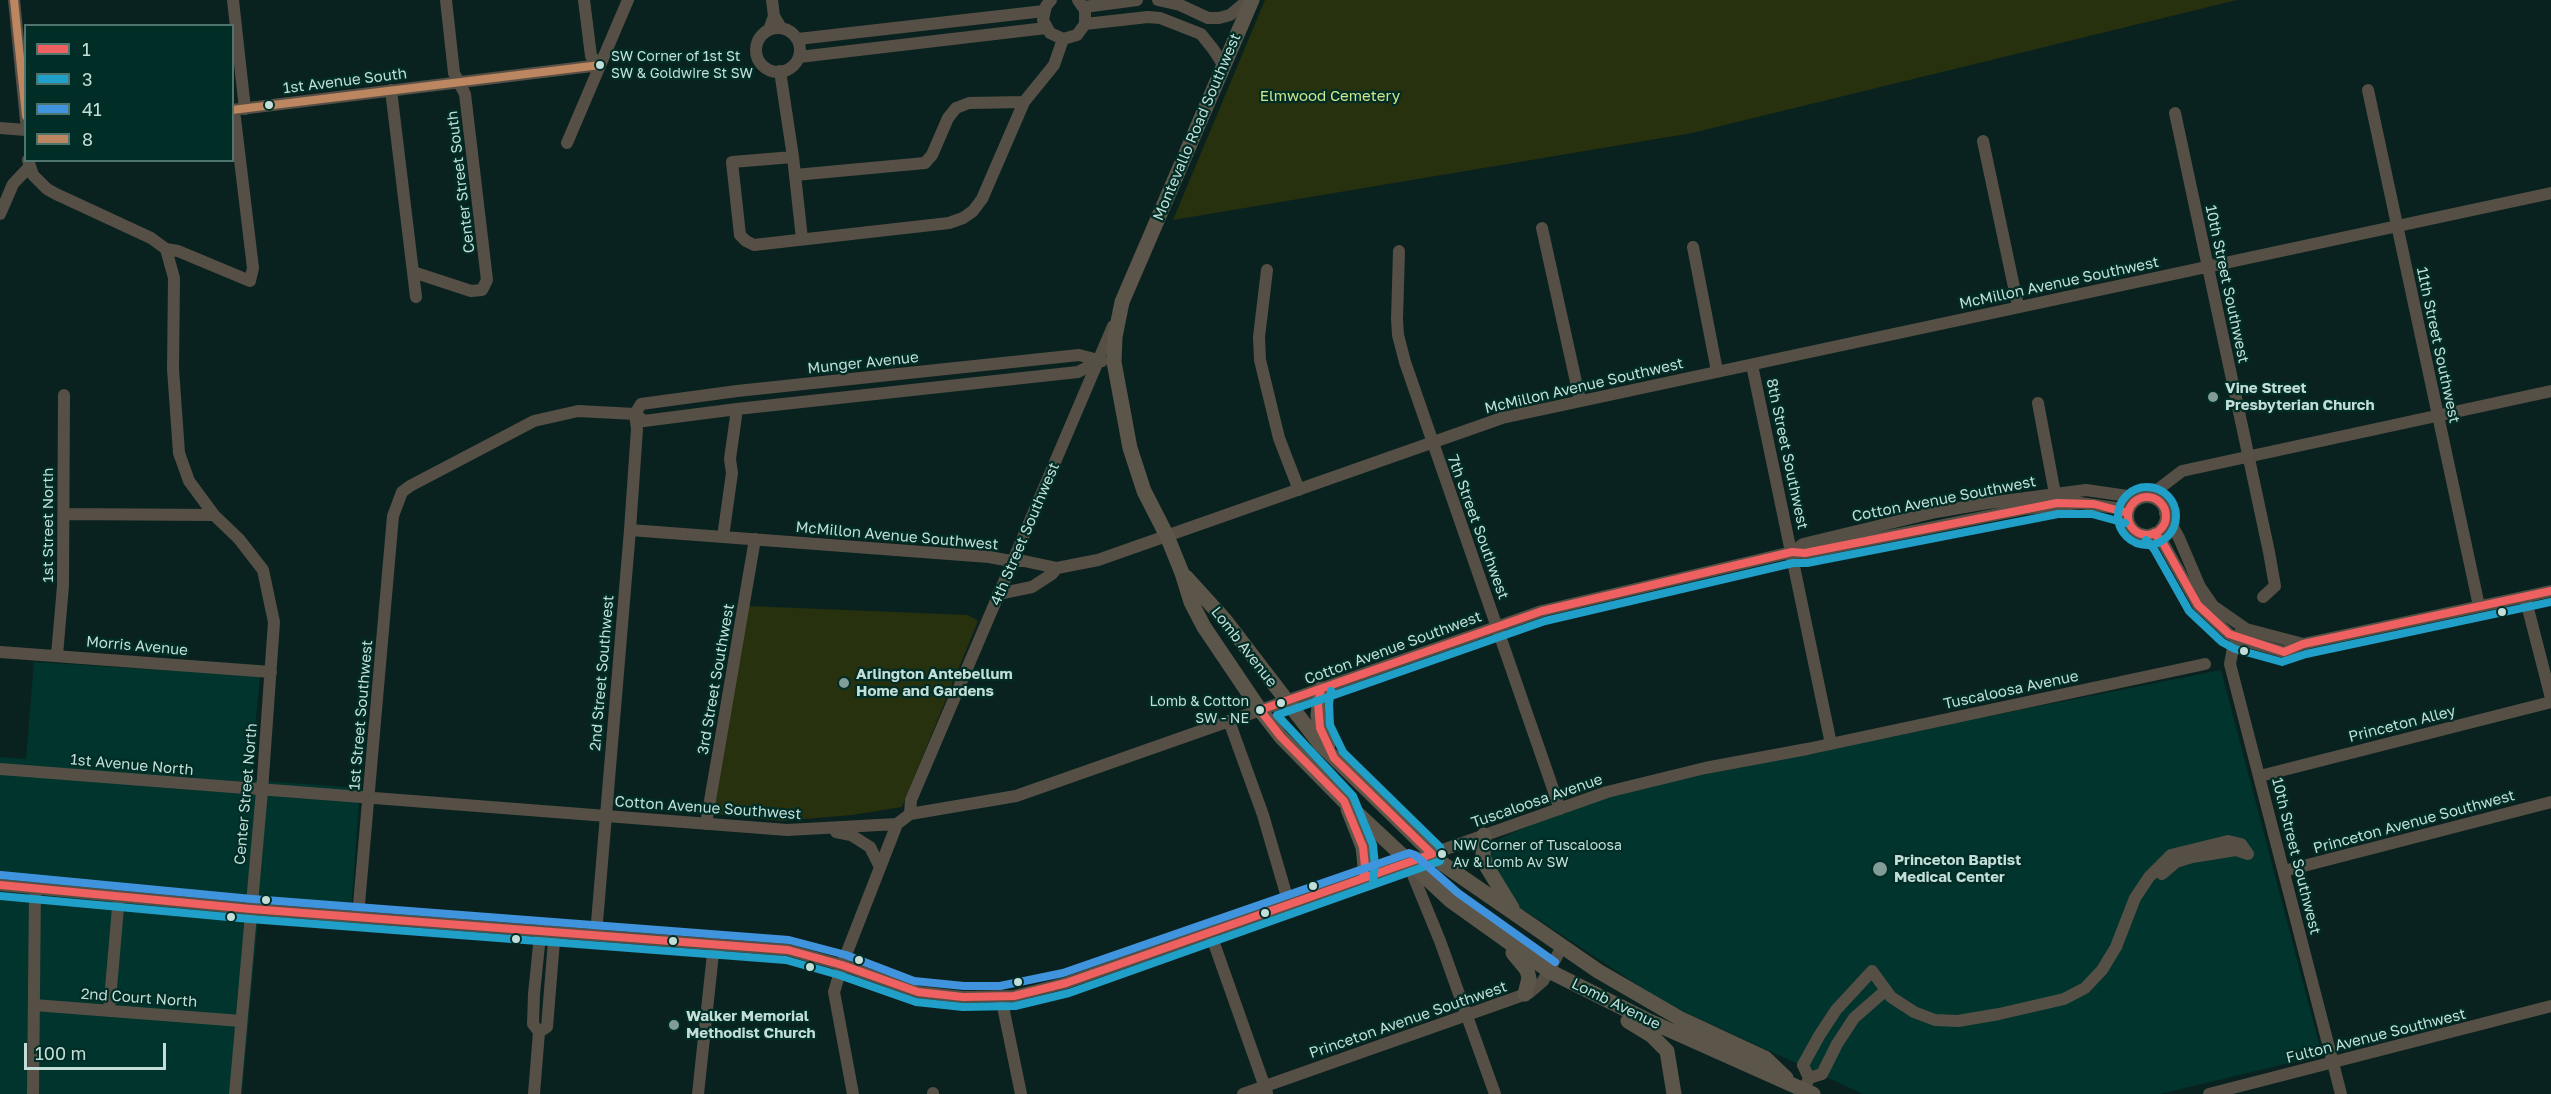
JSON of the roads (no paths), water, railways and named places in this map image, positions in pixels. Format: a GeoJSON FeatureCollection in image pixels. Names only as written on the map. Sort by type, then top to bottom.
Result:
{"type":"FeatureCollection","features":[{"type":"Feature","properties":{"kind":"main road","name":"Montevallo Road Southwest"},"geometry":{"type":"LineString","coordinates":[[1122,302],[1224,66],[1250,0]]}},
{"type":"Feature","properties":{"kind":"main road","name":"Lomb Avenue"},"geometry":{"type":"LineString","coordinates":[[1122,302],[1107,362],[1144,490],[1167,536],[1191,602],[1204,627],[1281,737],[1344,801],[1451,902],[1549,971],[1647,1020],[1758,1071],[1804,1088]]}},
{"type":"Feature","properties":{"kind":"main road","name":"Lomb Avenue"},"geometry":{"type":"LineString","coordinates":[[1182,573],[1225,620],[1334,758],[1454,873],[1598,971],[1679,1018],[1765,1058],[1804,1088]]}},
{"type":"Feature","properties":{"kind":"main road"},"geometry":{"type":"LineString","coordinates":[[1321,689],[1318,703],[1320,728],[1334,758]]}},
{"type":"Feature","properties":{"kind":"main road"},"geometry":{"type":"LineString","coordinates":[[1344,801],[1363,847],[1363,878]]}},
{"type":"Feature","properties":{"kind":"main road"},"geometry":{"type":"LineString","coordinates":[[1484,835],[1483,856],[1486,867],[1517,916]]}},
{"type":"Feature","properties":{"kind":"main road"},"geometry":{"type":"LineString","coordinates":[[1490,929],[1527,970],[1529,978],[1525,994]]}},
{"type":"Feature","properties":{"kind":"main road"},"geometry":{"type":"LineString","coordinates":[[1585,989],[1626,1020],[1651,1035],[1666,1052],[1674,1094]]}},
{"type":"Feature","properties":{"kind":"street"},"geometry":{"type":"LineString","coordinates":[[14,0],[24,101]]}},
{"type":"Feature","properties":{"kind":"street"},"geometry":{"type":"LineString","coordinates":[[233,0],[234,24]]}},
{"type":"Feature","properties":{"kind":"street","name":"Center Street South"},"geometry":{"type":"LineString","coordinates":[[413,272],[471,291],[477,292],[485,286],[486,271],[465,94],[454,73],[446,0]]}},
{"type":"Feature","properties":{"kind":"street"},"geometry":{"type":"LineString","coordinates":[[584,0],[591,56],[600,65]]}},
{"type":"Feature","properties":{"kind":"street"},"geometry":{"type":"LineString","coordinates":[[567,142],[628,0]]}},
{"type":"Feature","properties":{"kind":"street"},"geometry":{"type":"LineString","coordinates":[[772,0],[775,29]]}},
{"type":"Feature","properties":{"kind":"street"},"geometry":{"type":"LineString","coordinates":[[798,39],[1048,5],[1043,20],[1046,28],[1056,37],[1063,39],[1077,35],[1085,24],[1087,17],[1081,3],[1137,0]]}},
{"type":"Feature","properties":{"kind":"street"},"geometry":{"type":"LineString","coordinates":[[1158,0],[1180,5],[1208,18],[1219,18],[1230,15],[1250,0]]}},
{"type":"Feature","properties":{"kind":"street"},"geometry":{"type":"LineString","coordinates":[[1085,24],[1148,17],[1166,20],[1201,34],[1214,48],[1224,66]]}},
{"type":"Feature","properties":{"kind":"street"},"geometry":{"type":"LineString","coordinates":[[29,163],[33,175],[47,189],[151,238],[166,249],[250,281],[253,268],[237,110],[234,28]]}},
{"type":"Feature","properties":{"kind":"street"},"geometry":{"type":"LineString","coordinates":[[799,57],[1046,28]]}},
{"type":"Feature","properties":{"kind":"street"},"geometry":{"type":"LineString","coordinates":[[775,29],[787,30],[798,39],[799,57],[793,66],[780,71],[767,68],[758,57],[757,44],[761,37],[775,29]]}},
{"type":"Feature","properties":{"kind":"street"},"geometry":{"type":"LineString","coordinates":[[793,157],[732,162],[740,235],[754,245],[949,223],[963,218],[973,211],[982,199],[1024,102],[1054,65],[1063,39]]}},
{"type":"Feature","properties":{"kind":"street","name":"1st Avenue South"},"geometry":{"type":"LineString","coordinates":[[237,110],[600,65]]}},
{"type":"Feature","properties":{"kind":"street"},"geometry":{"type":"LineString","coordinates":[[780,71],[793,157],[801,239]]}},
{"type":"Feature","properties":{"kind":"street"},"geometry":{"type":"LineString","coordinates":[[391,90],[416,297]]}},
{"type":"Feature","properties":{"kind":"street","name":"11th Street Southwest"},"geometry":{"type":"LineString","coordinates":[[2368,90],[2479,606]]}},
{"type":"Feature","properties":{"kind":"street"},"geometry":{"type":"LineString","coordinates":[[795,175],[925,163],[932,155],[948,118],[956,108],[969,103],[1024,102]]}},
{"type":"Feature","properties":{"kind":"street","name":"10th Street Southwest"},"geometry":{"type":"LineString","coordinates":[[2175,114],[2275,586],[2263,597]]}},
{"type":"Feature","properties":{"kind":"street"},"geometry":{"type":"LineString","coordinates":[[0,128],[24,130]]}},
{"type":"Feature","properties":{"kind":"street"},"geometry":{"type":"LineString","coordinates":[[1983,141],[2018,306]]}},
{"type":"Feature","properties":{"kind":"street"},"geometry":{"type":"LineString","coordinates":[[0,214],[13,184],[29,163]]}},
{"type":"Feature","properties":{"kind":"street","name":"McMillon Avenue Southwest"},"geometry":{"type":"LineString","coordinates":[[630,531],[989,557],[1057,568],[1098,560],[1431,441],[1502,418],[2551,194]]}},
{"type":"Feature","properties":{"kind":"street"},"geometry":{"type":"LineString","coordinates":[[1542,228],[1580,400]]}},
{"type":"Feature","properties":{"kind":"street"},"geometry":{"type":"LineString","coordinates":[[1693,247],[1717,371]]}},
{"type":"Feature","properties":{"kind":"street","name":"Center Street North"},"geometry":{"type":"LineString","coordinates":[[166,249],[174,278],[174,351],[179,453],[189,481],[214,515],[239,539],[263,570],[274,622],[262,791],[235,1094]]}},
{"type":"Feature","properties":{"kind":"street","name":"7th Street Southwest"},"geometry":{"type":"LineString","coordinates":[[1399,250],[1398,335],[1407,371],[1560,809]]}},
{"type":"Feature","properties":{"kind":"street"},"geometry":{"type":"LineString","coordinates":[[1267,270],[1258,338],[1260,360],[1279,438],[1299,490]]}},
{"type":"Feature","properties":{"kind":"street","name":"Munger Avenue"},"geometry":{"type":"LineString","coordinates":[[635,414],[641,404],[942,369],[1079,355],[1107,362]]}},
{"type":"Feature","properties":{"kind":"street","name":"Munger Avenue"},"geometry":{"type":"LineString","coordinates":[[393,516],[402,492],[410,486],[534,421],[578,411],[635,414],[644,421],[1078,372],[1107,362]]}},
{"type":"Feature","properties":{"kind":"street","name":"4th Street Southwest"},"geometry":{"type":"LineString","coordinates":[[910,814],[911,800],[1011,561],[1107,362]]}},
{"type":"Feature","properties":{"kind":"street","name":"8th Street Southwest"},"geometry":{"type":"LineString","coordinates":[[1752,364],[1831,744]]}},
{"type":"Feature","properties":{"kind":"street"},"geometry":{"type":"LineString","coordinates":[[942,369],[945,386]]}},
{"type":"Feature","properties":{"kind":"street"},"geometry":{"type":"LineString","coordinates":[[789,386],[792,403]]}},
{"type":"Feature","properties":{"kind":"street"},"geometry":{"type":"LineString","coordinates":[[2188,471],[2172,489],[2164,510],[2163,525],[2148,535],[2136,532],[2129,522],[2128,513],[2132,505],[2182,471],[2551,391]]}},
{"type":"Feature","properties":{"kind":"street","name":"1st Street North"},"geometry":{"type":"LineString","coordinates":[[57,655],[63,586],[64,395]]}},
{"type":"Feature","properties":{"kind":"street"},"geometry":{"type":"LineString","coordinates":[[2038,403],[2056,498]]}},
{"type":"Feature","properties":{"kind":"street"},"geometry":{"type":"LineString","coordinates":[[723,537],[732,473],[730,459],[737,409]]}},
{"type":"Feature","properties":{"kind":"street","name":"2nd Street Southwest"},"geometry":{"type":"LineString","coordinates":[[596,934],[630,531],[637,429],[635,414]]}},
{"type":"Feature","properties":{"kind":"street","name":"Cotton Avenue Southwest"},"geometry":{"type":"LineString","coordinates":[[262,791],[787,830],[897,824],[910,814],[1016,796],[1542,611],[1792,552],[1803,543],[1936,512],[2056,498],[2101,490],[2145,497]]}},
{"type":"Feature","properties":{"kind":"street"},"geometry":{"type":"LineString","coordinates":[[2145,497],[2154,499],[2164,510],[2200,587],[2213,606],[2240,633],[2284,652],[2303,644],[2551,591]]}},
{"type":"Feature","properties":{"kind":"street","name":"Cotton Avenue Southwest"},"geometry":{"type":"LineString","coordinates":[[2056,498],[2094,504],[2128,513]]}},
{"type":"Feature","properties":{"kind":"street"},"geometry":{"type":"LineString","coordinates":[[64,514],[214,515]]}},
{"type":"Feature","properties":{"kind":"street","name":"1st Street Southwest"},"geometry":{"type":"LineString","coordinates":[[358,916],[393,516]]}},
{"type":"Feature","properties":{"kind":"street"},"geometry":{"type":"LineString","coordinates":[[2154,533],[2163,543],[2198,605],[2229,634],[2240,633]]}},
{"type":"Feature","properties":{"kind":"street","name":"3rd Street Southwest"},"geometry":{"type":"LineString","coordinates":[[706,824],[756,540]]}},
{"type":"Feature","properties":{"kind":"street"},"geometry":{"type":"LineString","coordinates":[[998,594],[1032,587],[1057,568]]}},
{"type":"Feature","properties":{"kind":"street"},"geometry":{"type":"LineString","coordinates":[[2525,597],[2551,700]]}},
{"type":"Feature","properties":{"kind":"street","name":"10th Street Southwest"},"geometry":{"type":"LineString","coordinates":[[2240,633],[2233,648],[2230,664],[2341,1094]]}},
{"type":"Feature","properties":{"kind":"street","name":"Morris Avenue"},"geometry":{"type":"LineString","coordinates":[[0,652],[271,672]]}},
{"type":"Feature","properties":{"kind":"street","name":"Tuscaloosa Avenue"},"geometry":{"type":"LineString","coordinates":[[0,885],[251,909],[788,950],[842,965],[912,991],[963,997],[1001,997],[1063,984],[1607,792],[1705,768],[1831,744],[2205,664]]}},
{"type":"Feature","properties":{"kind":"street","name":"Princeton Alley"},"geometry":{"type":"LineString","coordinates":[[2260,776],[2551,700]]}},
{"type":"Feature","properties":{"kind":"street"},"geometry":{"type":"LineString","coordinates":[[1229,721],[1263,815],[1290,904]]}},
{"type":"Feature","properties":{"kind":"street","name":"1st Avenue North"},"geometry":{"type":"LineString","coordinates":[[0,769],[262,791]]}},
{"type":"Feature","properties":{"kind":"street","name":"Princeton Avenue Southwest"},"geometry":{"type":"LineString","coordinates":[[2284,871],[2551,802]]}},
{"type":"Feature","properties":{"kind":"street"},"geometry":{"type":"LineString","coordinates":[[853,1094],[834,992],[842,965],[897,824]]}},
{"type":"Feature","properties":{"kind":"street"},"geometry":{"type":"LineString","coordinates":[[823,828],[851,836],[862,842],[875,855],[879,867]]}},
{"type":"Feature","properties":{"kind":"street"},"geometry":{"type":"LineString","coordinates":[[1804,1088],[1803,1065],[1832,1017],[1872,971],[1891,997],[1914,1012],[1935,1020],[1958,1021],[2064,999],[2085,988],[2102,970],[2116,947],[2132,908],[2131,893],[2146,869],[2155,862],[2161,863],[2171,855],[2228,841],[2241,844],[2248,854],[2233,848],[2224,848],[2203,852],[2176,862],[2166,869],[2140,903],[2132,908]]}},
{"type":"Feature","properties":{"kind":"street"},"geometry":{"type":"LineString","coordinates":[[1408,863],[1467,1014],[1495,1094]]}},
{"type":"Feature","properties":{"kind":"street"},"geometry":{"type":"LineString","coordinates":[[33,1094],[35,888]]}},
{"type":"Feature","properties":{"kind":"street"},"geometry":{"type":"LineString","coordinates":[[109,1011],[119,896]]}},
{"type":"Feature","properties":{"kind":"street"},"geometry":{"type":"LineString","coordinates":[[534,1094],[539,1032],[547,1027],[554,940],[546,931]]}},
{"type":"Feature","properties":{"kind":"street"},"geometry":{"type":"LineString","coordinates":[[1210,932],[1267,1090]]}},
{"type":"Feature","properties":{"kind":"street"},"geometry":{"type":"LineString","coordinates":[[698,1094],[714,944]]}},
{"type":"Feature","properties":{"kind":"street","name":"Princeton Avenue Southwest"},"geometry":{"type":"LineString","coordinates":[[1243,1094],[1267,1090],[1525,994],[1543,981],[1562,947]]}},
{"type":"Feature","properties":{"kind":"street"},"geometry":{"type":"LineString","coordinates":[[1804,1088],[1822,1074],[1854,1018],[1886,990]]}},
{"type":"Feature","properties":{"kind":"street"},"geometry":{"type":"LineString","coordinates":[[1001,997],[1021,1094]]}},
{"type":"Feature","properties":{"kind":"street","name":"2nd Court North"},"geometry":{"type":"LineString","coordinates":[[34,1005],[241,1021]]}},
{"type":"Feature","properties":{"kind":"street","name":"Fulton Avenue Southwest"},"geometry":{"type":"LineString","coordinates":[[2209,1094],[2551,1006]]}},
{"type":"Feature","properties":{"kind":"street"},"geometry":{"type":"LineString","coordinates":[[1832,1017],[1846,1030]]}},
{"type":"Feature","properties":{"kind":"place","name":"SW Corner of 1st St SW & Goldwire St SW"},"geometry":{"type":"Point","coordinates":[600,65]}},
{"type":"Feature","properties":{"kind":"place","name":"Vine Street Presbyterian Church"},"geometry":{"type":"Point","coordinates":[2213,397]}},
{"type":"Feature","properties":{"kind":"place","name":"Arlington Antebellum Home and Gardens"},"geometry":{"type":"Point","coordinates":[844,683]}},
{"type":"Feature","properties":{"kind":"place","name":"Lomb & Cotton SW - NE"},"geometry":{"type":"Point","coordinates":[1260,710]}},
{"type":"Feature","properties":{"kind":"place","name":"NW Corner of Tuscaloosa Av & Lomb Av SW"},"geometry":{"type":"Point","coordinates":[1442,854]}},
{"type":"Feature","properties":{"kind":"place","name":"Princeton Baptist Medical Center"},"geometry":{"type":"Point","coordinates":[1880,869]}},
{"type":"Feature","properties":{"kind":"place","name":"Walker Memorial Methodist Church"},"geometry":{"type":"Point","coordinates":[674,1025]}},
{"type":"Feature","properties":{"kind":"park label","name":"Elmwood Cemetery"},"geometry":{"type":"Point","coordinates":[1330,96]}}]}
